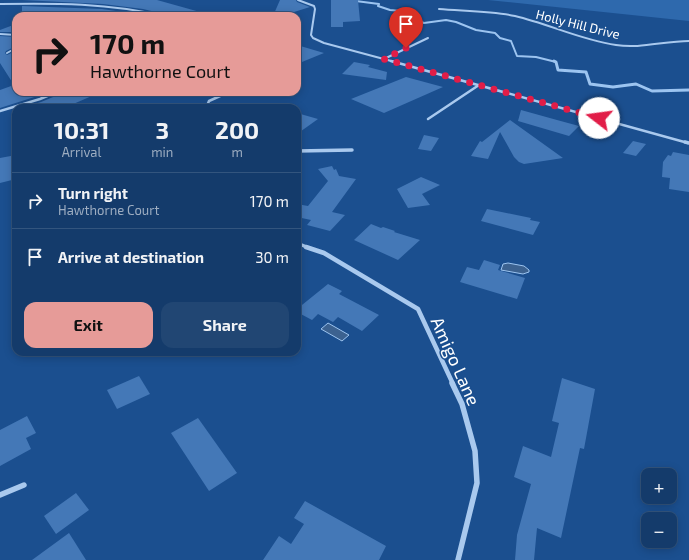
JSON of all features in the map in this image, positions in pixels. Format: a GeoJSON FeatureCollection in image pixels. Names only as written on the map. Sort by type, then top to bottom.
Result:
{"type":"FeatureCollection","features":[{"type":"Feature","properties":{"kind":"street"},"geometry":{"type":"LineString","coordinates":[[10,3],[13,0]]}},
{"type":"Feature","properties":{"kind":"street"},"geometry":{"type":"LineString","coordinates":[[298,0],[311,4],[316,9],[311,35],[313,38],[324,43],[689,143]]}},
{"type":"Feature","properties":{"kind":"street"},"geometry":{"type":"LineString","coordinates":[[0,4],[52,3],[134,9],[150,12]]}},
{"type":"Feature","properties":{"kind":"street","name":"Holly Hill Drive"},"geometry":{"type":"LineString","coordinates":[[439,9],[515,16],[572,34],[616,44],[643,46],[675,41],[689,41]]}},
{"type":"Feature","properties":{"kind":"street"},"geometry":{"type":"LineString","coordinates":[[0,34],[12,36]]}},
{"type":"Feature","properties":{"kind":"street"},"geometry":{"type":"LineString","coordinates":[[384,59],[428,38]]}},
{"type":"Feature","properties":{"kind":"street"},"geometry":{"type":"LineString","coordinates":[[7,52],[12,50]]}},
{"type":"Feature","properties":{"kind":"street"},"geometry":{"type":"LineString","coordinates":[[428,119],[479,85]]}},
{"type":"Feature","properties":{"kind":"street"},"geometry":{"type":"LineString","coordinates":[[23,104],[47,96]]}},
{"type":"Feature","properties":{"kind":"street"},"geometry":{"type":"LineString","coordinates":[[208,104],[209,101],[220,96]]}},
{"type":"Feature","properties":{"kind":"street"},"geometry":{"type":"LineString","coordinates":[[0,111],[12,107]]}},
{"type":"Feature","properties":{"kind":"street"},"geometry":{"type":"LineString","coordinates":[[301,151],[352,150]]}},
{"type":"Feature","properties":{"kind":"street","name":"Amigo Lane"},"geometry":{"type":"LineString","coordinates":[[301,244],[324,252],[418,309],[462,404],[474,451],[477,483],[458,560]]}},
{"type":"Feature","properties":{"kind":"street"},"geometry":{"type":"LineString","coordinates":[[0,495],[24,485]]}},
{"type":"Feature","properties":{"kind":"shaded area"},"geometry":{"type":"Polygon","coordinates":[[[488,0],[689,0],[689,21],[488,0]]]}},
{"type":"Feature","properties":{"kind":"shaded area"},"geometry":{"type":"Polygon","coordinates":[[[508,263],[524,266],[529,270],[529,272],[523,274],[501,270],[503,264],[508,263]]]}},
{"type":"Feature","properties":{"kind":"shaded area"},"geometry":{"type":"Polygon","coordinates":[[[328,323],[349,335],[342,341],[321,329],[328,323]]]}},
{"type":"Feature","properties":{"kind":"building"},"geometry":{"type":"Polygon","coordinates":[[[22,0],[157,0],[200,12],[156,12],[103,4],[22,0]]]}},
{"type":"Feature","properties":{"kind":"building"},"geometry":{"type":"Polygon","coordinates":[[[280,0],[296,0],[297,2],[310,7],[294,12],[275,12],[280,0]]]}},
{"type":"Feature","properties":{"kind":"building"},"geometry":{"type":"Polygon","coordinates":[[[331,0],[358,0],[360,21],[343,22],[343,27],[331,27],[331,0]]]}},
{"type":"Feature","properties":{"kind":"building"},"geometry":{"type":"Polygon","coordinates":[[[22,6],[102,9],[123,12],[60,12],[22,12],[22,6]]]}},
{"type":"Feature","properties":{"kind":"building"},"geometry":{"type":"Polygon","coordinates":[[[12,26],[12,32],[0,32],[0,30],[12,26]]]}},
{"type":"Feature","properties":{"kind":"building"},"geometry":{"type":"Polygon","coordinates":[[[0,36],[12,37],[12,48],[5,53],[7,55],[12,53],[12,82],[0,63],[0,36]]]}},
{"type":"Feature","properties":{"kind":"building"},"geometry":{"type":"Polygon","coordinates":[[[301,46],[324,53],[301,62],[301,46]]]}},
{"type":"Feature","properties":{"kind":"building"},"geometry":{"type":"Polygon","coordinates":[[[354,62],[370,65],[368,67],[387,72],[386,80],[342,74],[354,62]]]}},
{"type":"Feature","properties":{"kind":"building"},"geometry":{"type":"Polygon","coordinates":[[[406,77],[443,87],[384,113],[351,99],[406,77]]]}},
{"type":"Feature","properties":{"kind":"building"},"geometry":{"type":"Polygon","coordinates":[[[12,86],[12,96],[38,96],[0,108],[0,90],[12,86]]]}},
{"type":"Feature","properties":{"kind":"building"},"geometry":{"type":"Polygon","coordinates":[[[56,96],[92,96],[73,104],[34,104],[56,96]]]}},
{"type":"Feature","properties":{"kind":"building"},"geometry":{"type":"Polygon","coordinates":[[[521,110],[579,126],[569,136],[518,121],[521,110]]]}},
{"type":"Feature","properties":{"kind":"building"},"geometry":{"type":"Polygon","coordinates":[[[301,114],[318,119],[301,131],[301,114]]]}},
{"type":"Feature","properties":{"kind":"building"},"geometry":{"type":"Polygon","coordinates":[[[510,120],[563,158],[524,164],[519,162],[514,157],[500,132],[488,159],[471,156],[480,141],[482,142],[510,120]]]}},
{"type":"Feature","properties":{"kind":"building"},"geometry":{"type":"Polygon","coordinates":[[[424,135],[439,138],[431,151],[418,149],[424,135]]]}},
{"type":"Feature","properties":{"kind":"building"},"geometry":{"type":"Polygon","coordinates":[[[633,141],[646,144],[636,156],[623,153],[633,141]]]}},
{"type":"Feature","properties":{"kind":"building"},"geometry":{"type":"Polygon","coordinates":[[[673,152],[689,155],[689,192],[669,189],[670,178],[662,177],[663,162],[668,155],[671,156],[673,152]]]}},
{"type":"Feature","properties":{"kind":"building"},"geometry":{"type":"Polygon","coordinates":[[[12,156],[12,180],[0,183],[0,158],[12,156]]]}},
{"type":"Feature","properties":{"kind":"building"},"geometry":{"type":"Polygon","coordinates":[[[332,166],[334,170],[336,169],[339,176],[356,179],[332,212],[345,215],[330,231],[307,225],[311,220],[301,218],[301,205],[308,206],[328,181],[318,169],[332,166]]]}},
{"type":"Feature","properties":{"kind":"building"},"geometry":{"type":"Polygon","coordinates":[[[421,177],[440,185],[422,194],[430,205],[408,208],[397,189],[421,177]]]}},
{"type":"Feature","properties":{"kind":"building"},"geometry":{"type":"Polygon","coordinates":[[[487,209],[531,218],[530,220],[540,222],[533,235],[481,221],[487,209]]]}},
{"type":"Feature","properties":{"kind":"building"},"geometry":{"type":"Polygon","coordinates":[[[371,224],[420,240],[398,260],[354,240],[371,224]]]}},
{"type":"Feature","properties":{"kind":"building"},"geometry":{"type":"Polygon","coordinates":[[[484,260],[500,265],[498,270],[525,278],[517,299],[460,282],[467,267],[479,270],[484,260]]]}},
{"type":"Feature","properties":{"kind":"building"},"geometry":{"type":"Polygon","coordinates":[[[328,284],[342,291],[339,294],[379,315],[362,331],[338,317],[333,322],[318,314],[312,320],[301,314],[301,306],[328,284]]]}},
{"type":"Feature","properties":{"kind":"building"},"geometry":{"type":"Polygon","coordinates":[[[139,376],[150,394],[117,409],[107,390],[139,376]]]}},
{"type":"Feature","properties":{"kind":"building"},"geometry":{"type":"Polygon","coordinates":[[[562,378],[595,389],[584,449],[580,448],[561,538],[537,528],[534,560],[515,560],[517,535],[531,484],[514,477],[523,446],[551,457],[559,423],[552,421],[562,378]]]}},
{"type":"Feature","properties":{"kind":"building"},"geometry":{"type":"Polygon","coordinates":[[[27,416],[36,433],[26,438],[31,449],[0,466],[0,430],[27,416]]]}},
{"type":"Feature","properties":{"kind":"building"},"geometry":{"type":"Polygon","coordinates":[[[198,418],[237,473],[209,491],[171,433],[198,418]]]}},
{"type":"Feature","properties":{"kind":"building"},"geometry":{"type":"Polygon","coordinates":[[[76,493],[89,510],[56,534],[44,516],[76,493]]]}},
{"type":"Feature","properties":{"kind":"building"},"geometry":{"type":"Polygon","coordinates":[[[305,501],[386,546],[379,560],[263,560],[279,536],[291,544],[304,524],[294,518],[305,501]]]}},
{"type":"Feature","properties":{"kind":"building"},"geometry":{"type":"Polygon","coordinates":[[[69,533],[86,560],[32,560],[69,533]]]}},
{"type":"Feature","properties":{"kind":"waterway"},"geometry":{"type":"LineString","coordinates":[[348,0],[379,4],[378,6],[390,10],[401,11],[398,13],[424,23],[446,20],[456,22],[476,30],[495,33],[500,38],[511,41],[517,56],[536,57],[556,62]]}},
{"type":"Feature","properties":{"kind":"waterway"},"geometry":{"type":"LineString","coordinates":[[556,62],[558,70],[586,72],[590,84],[613,87],[636,84],[652,91],[689,90]]}},
{"type":"Feature","properties":{"kind":"route"},"geometry":{"type":"LineString","coordinates":[[406,48],[384,59],[599,118]]}}]}
